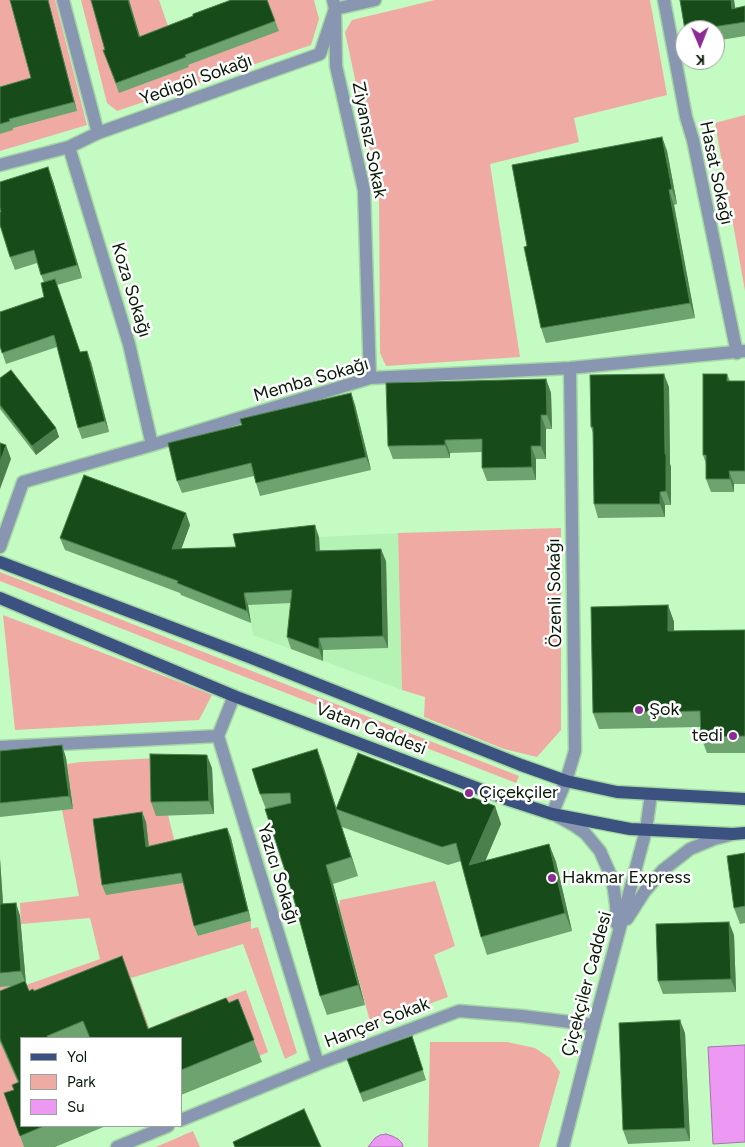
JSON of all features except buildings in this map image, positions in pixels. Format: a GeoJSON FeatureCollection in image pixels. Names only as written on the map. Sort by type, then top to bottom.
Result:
{"type":"FeatureCollection","features":[{"type":"Feature","properties":{"kind":"main road","name":"Vatan Caddesi"},"geometry":{"type":"LineString","coordinates":[[0,562],[249,657],[512,762],[566,781],[617,792],[745,799]]}},
{"type":"Feature","properties":{"kind":"main road","name":"Vatan Caddesi"},"geometry":{"type":"LineString","coordinates":[[0,598],[234,696],[497,796],[552,814],[630,830],[739,833]]}},
{"type":"Feature","properties":{"kind":"street"},"geometry":{"type":"LineString","coordinates":[[63,0],[98,133]]}},
{"type":"Feature","properties":{"kind":"street"},"geometry":{"type":"LineString","coordinates":[[334,4],[375,0]]}},
{"type":"Feature","properties":{"kind":"street","name":"Hasat Sokağı"},"geometry":{"type":"LineString","coordinates":[[664,0],[686,117],[741,352]]}},
{"type":"Feature","properties":{"kind":"street","name":"Yedigöl Sokağı"},"geometry":{"type":"LineString","coordinates":[[0,165],[69,147],[98,133],[320,54],[334,4]]}},
{"type":"Feature","properties":{"kind":"street","name":"Ziyansız Sokak"},"geometry":{"type":"LineString","coordinates":[[334,4],[336,66],[364,190],[370,378]]}},
{"type":"Feature","properties":{"kind":"street","name":"Koza Sokağı"},"geometry":{"type":"LineString","coordinates":[[69,147],[129,344],[152,445]]}},
{"type":"Feature","properties":{"kind":"street","name":"Memba Sokağı"},"geometry":{"type":"LineString","coordinates":[[0,546],[23,482],[152,445],[370,378],[570,368],[741,352]]}},
{"type":"Feature","properties":{"kind":"street","name":"Özenli Sokağı"},"geometry":{"type":"LineString","coordinates":[[552,814],[566,781],[575,751],[570,368]]}},
{"type":"Feature","properties":{"kind":"street"},"geometry":{"type":"LineString","coordinates":[[0,747],[218,736],[234,696]]}},
{"type":"Feature","properties":{"kind":"street","name":"Yazıcı Sokağı"},"geometry":{"type":"LineString","coordinates":[[218,736],[318,1064]]}},
{"type":"Feature","properties":{"kind":"street","name":"Çiçekçiler Caddesi"},"geometry":{"type":"LineString","coordinates":[[563,1147],[646,830],[651,794]]}},
{"type":"Feature","properties":{"kind":"street"},"geometry":{"type":"LineString","coordinates":[[552,814],[585,833],[597,847],[606,863],[611,876],[616,905],[617,930],[614,949]]}},
{"type":"Feature","properties":{"kind":"street"},"geometry":{"type":"LineString","coordinates":[[614,949],[629,915],[645,891],[663,870],[690,850],[714,839],[739,833]]}},
{"type":"Feature","properties":{"kind":"street","name":"Hançer Sokak"},"geometry":{"type":"LineString","coordinates":[[182,1120],[318,1064],[459,1011],[594,1025]]}},
{"type":"Feature","properties":{"kind":"street"},"geometry":{"type":"LineString","coordinates":[[117,1147],[166,1127]]}},
{"type":"Feature","properties":{"kind":"shaded area"},"geometry":{"type":"Polygon","coordinates":[[[398,533],[402,690],[253,635],[238,546],[319,537],[398,533]]]}},
{"type":"Feature","properties":{"kind":"green space"},"geometry":{"type":"Polygon","coordinates":[[[0,0],[55,0],[87,125],[0,151],[0,0]]]}},
{"type":"Feature","properties":{"kind":"green space"},"geometry":{"type":"Polygon","coordinates":[[[81,0],[159,0],[168,26],[235,2],[235,0],[314,0],[319,19],[311,45],[117,111],[107,103],[81,0]]]}},
{"type":"Feature","properties":{"kind":"green space"},"geometry":{"type":"Polygon","coordinates":[[[435,0],[650,0],[667,95],[574,118],[579,142],[490,164],[520,357],[386,366],[380,353],[379,192],[345,32],[352,20],[435,0]]]}},
{"type":"Feature","properties":{"kind":"green space"},"geometry":{"type":"Polygon","coordinates":[[[745,115],[745,291],[715,123],[745,115]]]}},
{"type":"Feature","properties":{"kind":"green space"},"geometry":{"type":"Polygon","coordinates":[[[561,528],[561,730],[537,757],[504,749],[424,717],[425,697],[402,690],[398,533],[561,528]]]}},
{"type":"Feature","properties":{"kind":"green space"},"geometry":{"type":"Polygon","coordinates":[[[0,572],[519,776],[516,783],[0,581],[0,572]]]}},
{"type":"Feature","properties":{"kind":"green space"},"geometry":{"type":"Polygon","coordinates":[[[3,615],[212,695],[199,720],[15,730],[3,615]]]}},
{"type":"Feature","properties":{"kind":"green space"},"geometry":{"type":"Polygon","coordinates":[[[157,758],[156,815],[168,815],[198,936],[251,921],[251,929],[258,927],[297,1053],[285,1059],[243,944],[131,978],[153,1037],[20,1037],[20,1107],[13,1115],[24,1147],[0,1147],[0,987],[26,985],[100,959],[90,918],[21,924],[20,903],[79,896],[62,810],[73,809],[67,764],[157,758]]]}},
{"type":"Feature","properties":{"kind":"green space"},"geometry":{"type":"Polygon","coordinates":[[[435,881],[455,946],[434,955],[448,997],[371,1025],[339,907],[340,900],[435,881]]]}},
{"type":"Feature","properties":{"kind":"green space"},"geometry":{"type":"Polygon","coordinates":[[[246,990],[268,1052],[259,1056],[182,1039],[182,1037],[178,1037],[170,1019],[246,990]]]}},
{"type":"Feature","properties":{"kind":"green space"},"geometry":{"type":"Polygon","coordinates":[[[430,1042],[507,1042],[535,1048],[550,1058],[560,1072],[539,1147],[428,1147],[430,1042]]]}},
{"type":"Feature","properties":{"kind":"green space"},"geometry":{"type":"Polygon","coordinates":[[[193,1131],[200,1147],[156,1147],[193,1131]]]}},
{"type":"Feature","properties":{"kind":"water"},"geometry":{"type":"Polygon","coordinates":[[[745,1045],[745,1142],[713,1144],[708,1047],[745,1045]]]}},
{"type":"Feature","properties":{"kind":"water"},"geometry":{"type":"Polygon","coordinates":[[[386,1134],[398,1139],[403,1147],[368,1147],[375,1138],[386,1134]]]}},
{"type":"Feature","properties":{"kind":"place","name":"Şok"},"geometry":{"type":"Point","coordinates":[639,710]}},
{"type":"Feature","properties":{"kind":"place","name":"tedi"},"geometry":{"type":"Point","coordinates":[733,736]}},
{"type":"Feature","properties":{"kind":"place","name":"Çiçekçiler"},"geometry":{"type":"Point","coordinates":[469,793]}},
{"type":"Feature","properties":{"kind":"place","name":"Hakmar Express"},"geometry":{"type":"Point","coordinates":[552,878]}}]}
